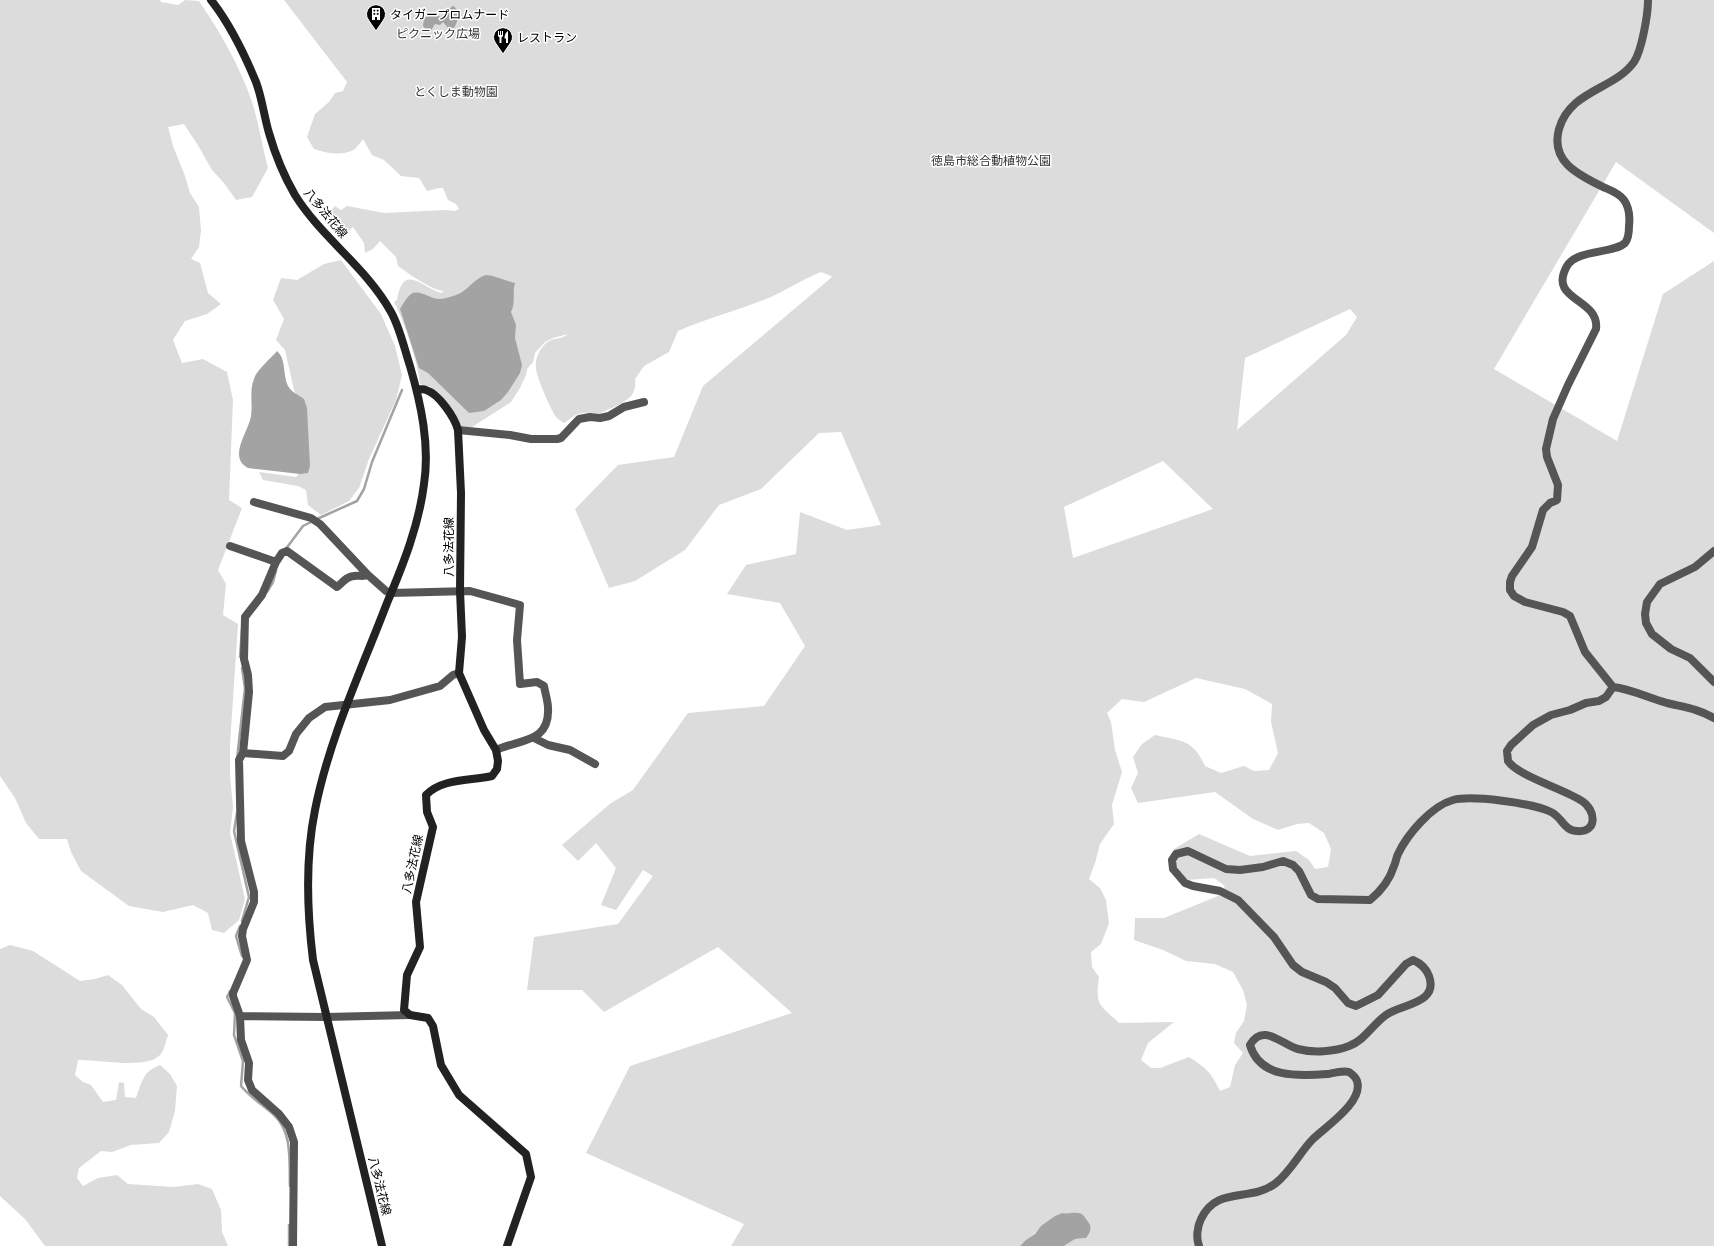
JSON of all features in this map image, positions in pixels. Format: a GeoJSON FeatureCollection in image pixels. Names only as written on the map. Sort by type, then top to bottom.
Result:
{"type":"FeatureCollection","features":[{"type":"Feature","properties":{"kind":"main road","name":"八多法花線"},"geometry":{"type":"LineString","coordinates":[[211,0],[232,30],[256,84],[269,134],[282,171],[296,197],[373,286],[391,312],[402,340],[417,389],[424,427],[426,461],[425,483],[419,514],[402,565],[348,703],[327,763],[316,804],[309,855],[308,918],[314,960],[326,1017],[382,1246]]}},
{"type":"Feature","properties":{"kind":"main road","name":"八多法花線"},"geometry":{"type":"LineString","coordinates":[[410,1015],[404,1010],[407,975],[420,947],[416,902],[432,827],[427,812],[426,795],[432,789],[456,782],[492,776],[497,768],[498,761],[496,750],[484,730],[459,673],[462,637],[460,591],[461,493],[458,430],[455,422],[440,400],[426,390],[417,389]]}},
{"type":"Feature","properties":{"kind":"main road"},"geometry":{"type":"LineString","coordinates":[[410,1015],[428,1018],[433,1026],[441,1065],[459,1095],[511,1139],[526,1154],[531,1177],[507,1246]]}},
{"type":"Feature","properties":{"kind":"street"},"geometry":{"type":"LineString","coordinates":[[1648,0],[1641,42],[1634,61],[1620,74],[1575,103],[1566,113],[1559,129],[1557,143],[1560,154],[1570,168],[1585,178],[1616,193],[1624,199],[1630,217],[1626,242],[1620,246],[1587,254],[1566,266],[1562,282],[1564,288],[1572,297],[1592,312],[1597,323],[1596,329],[1553,419],[1546,449],[1547,457],[1558,485],[1557,500],[1550,503],[1542,510],[1532,547],[1512,576],[1510,590],[1514,596],[1524,602],[1563,612],[1570,616],[1585,652],[1613,687],[1706,713],[1714,718]]}},
{"type":"Feature","properties":{"kind":"street"},"geometry":{"type":"LineString","coordinates":[[458,430],[510,435],[531,439],[557,439],[560,438],[579,419],[584,417],[600,418],[609,416],[624,407],[644,402]]}},
{"type":"Feature","properties":{"kind":"street"},"geometry":{"type":"LineString","coordinates":[[254,502],[311,518],[320,524],[368,575],[391,594],[470,591],[520,605],[517,640],[520,684],[537,682],[544,686],[548,708],[545,726],[540,734],[534,738],[496,750]]}},
{"type":"Feature","properties":{"kind":"street"},"geometry":{"type":"LineString","coordinates":[[230,546],[276,562]]}},
{"type":"Feature","properties":{"kind":"street"},"geometry":{"type":"LineString","coordinates":[[293,1246],[294,1142],[289,1127],[279,1114],[252,1090],[248,1080],[249,1063],[241,1040],[240,1016],[233,996],[247,960],[242,929],[254,902],[254,892],[240,841],[239,760],[243,753],[249,692],[248,675],[244,659],[245,617],[262,595],[276,562],[282,553],[287,551],[337,587],[346,579],[353,576],[368,575]]}},
{"type":"Feature","properties":{"kind":"street"},"geometry":{"type":"LineString","coordinates":[[1714,551],[1695,567],[1660,584],[1647,602],[1645,614],[1646,623],[1652,634],[1671,649],[1690,658],[1714,682]]}},
{"type":"Feature","properties":{"kind":"street"},"geometry":{"type":"LineString","coordinates":[[243,753],[283,756],[288,751],[296,734],[309,718],[325,707],[348,703],[390,700],[440,686],[453,675],[459,673]]}},
{"type":"Feature","properties":{"kind":"street"},"geometry":{"type":"LineString","coordinates":[[1199,1246],[1198,1230],[1200,1221],[1208,1207],[1223,1197],[1257,1193],[1276,1182],[1313,1139],[1343,1112],[1351,1102],[1357,1090],[1357,1081],[1353,1075],[1348,1072],[1296,1075],[1285,1074],[1269,1068],[1259,1061],[1253,1054],[1250,1045],[1254,1039],[1262,1035],[1269,1035],[1296,1049],[1311,1052],[1330,1051],[1349,1047],[1363,1039],[1387,1014],[1421,1000],[1430,992],[1432,983],[1428,972],[1420,963],[1412,960],[1406,964],[1378,995],[1356,1006],[1348,1003],[1335,988],[1326,982],[1302,972],[1293,965],[1274,937],[1238,900],[1220,891],[1185,883],[1173,869],[1172,860],[1176,854],[1188,851],[1226,869],[1240,870],[1262,867],[1282,861],[1293,865],[1299,871],[1311,895],[1318,899],[1370,900],[1379,893],[1386,882],[1394,866],[1397,855],[1410,834],[1434,810],[1452,800],[1478,799],[1536,807],[1555,814],[1562,823],[1572,831],[1583,831],[1590,826],[1593,820],[1593,815],[1590,808],[1576,797],[1513,767],[1507,758],[1507,751],[1517,739],[1541,720],[1578,706],[1599,701],[1606,697],[1613,687]]}},
{"type":"Feature","properties":{"kind":"street"},"geometry":{"type":"LineString","coordinates":[[534,738],[548,744],[570,750],[595,764]]}},
{"type":"Feature","properties":{"kind":"street"},"geometry":{"type":"LineString","coordinates":[[240,1016],[326,1017],[410,1015]]}},
{"type":"Feature","properties":{"kind":"green space"},"geometry":{"type":"Polygon","coordinates":[[[0,0],[160,0],[161,2],[178,5],[185,0],[199,1],[222,37],[242,75],[257,118],[268,168],[252,197],[236,200],[224,183],[212,170],[184,124],[168,127],[173,146],[190,193],[199,207],[201,231],[199,247],[191,259],[200,263],[208,293],[221,304],[207,314],[185,321],[173,340],[182,363],[203,359],[227,372],[233,400],[229,500],[242,508],[218,570],[226,584],[223,615],[238,624],[230,744],[230,776],[233,807],[230,833],[245,899],[239,920],[224,933],[212,930],[208,913],[193,905],[163,912],[129,906],[81,871],[71,852],[67,839],[39,839],[26,823],[15,798],[0,776],[0,0]]]}},
{"type":"Feature","properties":{"kind":"green space"},"geometry":{"type":"Polygon","coordinates":[[[284,0],[1714,0],[1714,233],[1616,162],[1494,369],[1617,441],[1663,294],[1714,261],[1714,1246],[1064,1246],[1075,1239],[1086,1238],[1077,1213],[1063,1213],[1044,1225],[1020,1246],[731,1246],[744,1224],[586,1153],[630,1066],[792,1013],[718,947],[604,1012],[582,990],[527,990],[534,937],[618,924],[653,876],[643,870],[616,910],[601,905],[616,868],[596,843],[578,861],[562,845],[611,803],[633,790],[688,713],[764,706],[805,646],[780,603],[727,594],[746,565],[796,554],[800,512],[847,530],[881,525],[841,432],[819,433],[761,489],[719,505],[685,550],[635,581],[609,588],[575,509],[618,465],[674,457],[703,386],[832,277],[821,272],[771,297],[678,331],[669,352],[644,366],[635,379],[634,390],[630,398],[600,413],[579,414],[563,423],[556,417],[551,408],[541,385],[536,368],[536,361],[541,348],[549,341],[568,334],[553,338],[545,342],[535,353],[533,362],[527,369],[520,388],[511,402],[472,427],[462,428],[438,395],[430,387],[420,384],[410,342],[394,302],[397,300],[400,288],[404,282],[409,280],[415,280],[435,291],[442,293],[443,291],[426,284],[398,266],[396,257],[380,241],[373,249],[365,253],[364,243],[353,227],[344,235],[327,215],[335,206],[341,210],[347,206],[384,213],[446,210],[455,211],[459,209],[456,204],[448,200],[443,188],[427,191],[419,178],[401,176],[384,160],[372,155],[363,139],[355,149],[345,153],[329,153],[314,149],[307,137],[315,114],[329,102],[335,93],[343,91],[347,82],[284,0]],[[1350,309],[1245,358],[1237,430],[1346,335],[1357,317],[1350,309]],[[1163,461],[1064,507],[1073,558],[1213,509],[1163,461]],[[1196,678],[1144,702],[1122,699],[1107,713],[1111,722],[1115,750],[1122,772],[1112,805],[1114,824],[1100,844],[1089,879],[1100,888],[1106,900],[1109,923],[1101,944],[1091,952],[1092,967],[1099,977],[1098,999],[1103,1008],[1119,1023],[1174,1022],[1148,1043],[1141,1060],[1151,1068],[1160,1068],[1189,1057],[1208,1071],[1220,1091],[1230,1087],[1235,1065],[1243,1053],[1234,1043],[1236,1033],[1244,1021],[1247,1005],[1243,990],[1233,972],[1215,964],[1186,961],[1163,950],[1134,940],[1135,918],[1164,918],[1218,896],[1225,886],[1214,878],[1186,880],[1170,861],[1174,849],[1199,834],[1250,856],[1296,851],[1309,860],[1315,869],[1328,867],[1331,849],[1324,833],[1309,823],[1297,824],[1278,830],[1253,819],[1215,792],[1138,803],[1131,788],[1138,773],[1133,757],[1142,744],[1155,735],[1179,740],[1191,746],[1196,751],[1205,766],[1221,773],[1244,766],[1254,771],[1269,770],[1278,753],[1271,722],[1272,704],[1245,689],[1196,678]]]}},
{"type":"Feature","properties":{"kind":"green space"},"geometry":{"type":"Polygon","coordinates":[[[341,260],[381,314],[395,346],[402,375],[396,400],[369,459],[359,488],[349,501],[321,515],[308,505],[306,490],[298,486],[263,480],[259,472],[296,477],[305,465],[303,410],[294,390],[285,350],[276,340],[284,319],[273,300],[281,278],[297,280],[324,264],[341,260]]]}},
{"type":"Feature","properties":{"kind":"green space"},"geometry":{"type":"Polygon","coordinates":[[[10,945],[33,951],[80,981],[108,975],[122,985],[141,1009],[154,1017],[168,1035],[160,1055],[154,1059],[144,1062],[121,1063],[78,1060],[75,1075],[83,1082],[91,1085],[103,1102],[116,1100],[119,1082],[124,1083],[125,1097],[136,1098],[144,1078],[150,1070],[160,1065],[170,1074],[177,1086],[175,1111],[169,1132],[159,1143],[131,1145],[112,1152],[101,1151],[79,1168],[77,1178],[83,1186],[98,1178],[117,1175],[128,1184],[174,1187],[198,1184],[212,1189],[221,1210],[222,1232],[228,1246],[45,1246],[25,1219],[0,1196],[0,949],[10,945]]]}},
{"type":"Feature","properties":{"kind":"shaded area"},"geometry":{"type":"Polygon","coordinates":[[[453,6],[456,8],[458,13],[457,23],[454,28],[448,28],[443,22],[440,25],[435,24],[430,32],[427,31],[423,26],[424,18],[431,14],[442,17],[446,11],[453,6]]]}},
{"type":"Feature","properties":{"kind":"shaded area"},"geometry":{"type":"Polygon","coordinates":[[[486,275],[515,283],[511,312],[516,325],[515,338],[522,365],[520,373],[501,400],[484,411],[469,413],[428,373],[419,368],[400,309],[411,294],[421,293],[438,299],[447,298],[464,291],[478,279],[486,275]]]}},
{"type":"Feature","properties":{"kind":"shaded area"},"geometry":{"type":"Polygon","coordinates":[[[277,351],[282,360],[288,386],[292,391],[304,399],[307,408],[310,466],[308,473],[300,474],[248,468],[242,463],[239,457],[241,444],[251,416],[252,388],[255,376],[277,351]]]}},
{"type":"Feature","properties":{"kind":"shaded area"},"geometry":{"type":"Polygon","coordinates":[[[1062,1213],[1079,1213],[1084,1216],[1090,1228],[1086,1238],[1075,1239],[1064,1246],[1020,1246],[1035,1234],[1041,1226],[1062,1213]]]}},
{"type":"Feature","properties":{"kind":"waterway"},"geometry":{"type":"LineString","coordinates":[[317,519],[357,501],[364,489],[372,462],[402,390]]}},
{"type":"Feature","properties":{"kind":"waterway"},"geometry":{"type":"LineString","coordinates":[[285,550],[303,526],[313,521]]}},
{"type":"Feature","properties":{"kind":"waterway"},"geometry":{"type":"LineString","coordinates":[[267,592],[273,582],[276,571]]}},
{"type":"Feature","properties":{"kind":"waterway"},"geometry":{"type":"LineString","coordinates":[[240,657],[242,629]]}},
{"type":"Feature","properties":{"kind":"waterway"},"geometry":{"type":"LineString","coordinates":[[237,759],[245,688],[242,668]]}},
{"type":"Feature","properties":{"kind":"waterway"},"geometry":{"type":"LineString","coordinates":[[237,813],[234,831],[249,897],[242,921]]}},
{"type":"Feature","properties":{"kind":"waterway"},"geometry":{"type":"LineString","coordinates":[[240,926],[236,936],[242,956]]}},
{"type":"Feature","properties":{"kind":"waterway"},"geometry":{"type":"LineString","coordinates":[[230,991],[227,997],[235,1013],[234,1035],[243,1061],[241,1086],[274,1115],[284,1130],[289,1148],[290,1186]]}},
{"type":"Feature","properties":{"kind":"waterway"},"geometry":{"type":"LineString","coordinates":[[289,1225],[289,1246]]}},
{"type":"Feature","properties":{"kind":"place","name":"タイガープロムナード"},"geometry":{"type":"Point","coordinates":[376,31]}},
{"type":"Feature","properties":{"kind":"place","name":"レストラン"},"geometry":{"type":"Point","coordinates":[503,54]}},
{"type":"Feature","properties":{"kind":"park label","name":"ピクニック広場"},"geometry":{"type":"Point","coordinates":[438,33]}},
{"type":"Feature","properties":{"kind":"park label","name":"とくしま動物園"},"geometry":{"type":"Point","coordinates":[456,91]}},
{"type":"Feature","properties":{"kind":"park label","name":"徳島市総合動植物公園"},"geometry":{"type":"Point","coordinates":[991,160]}}]}
